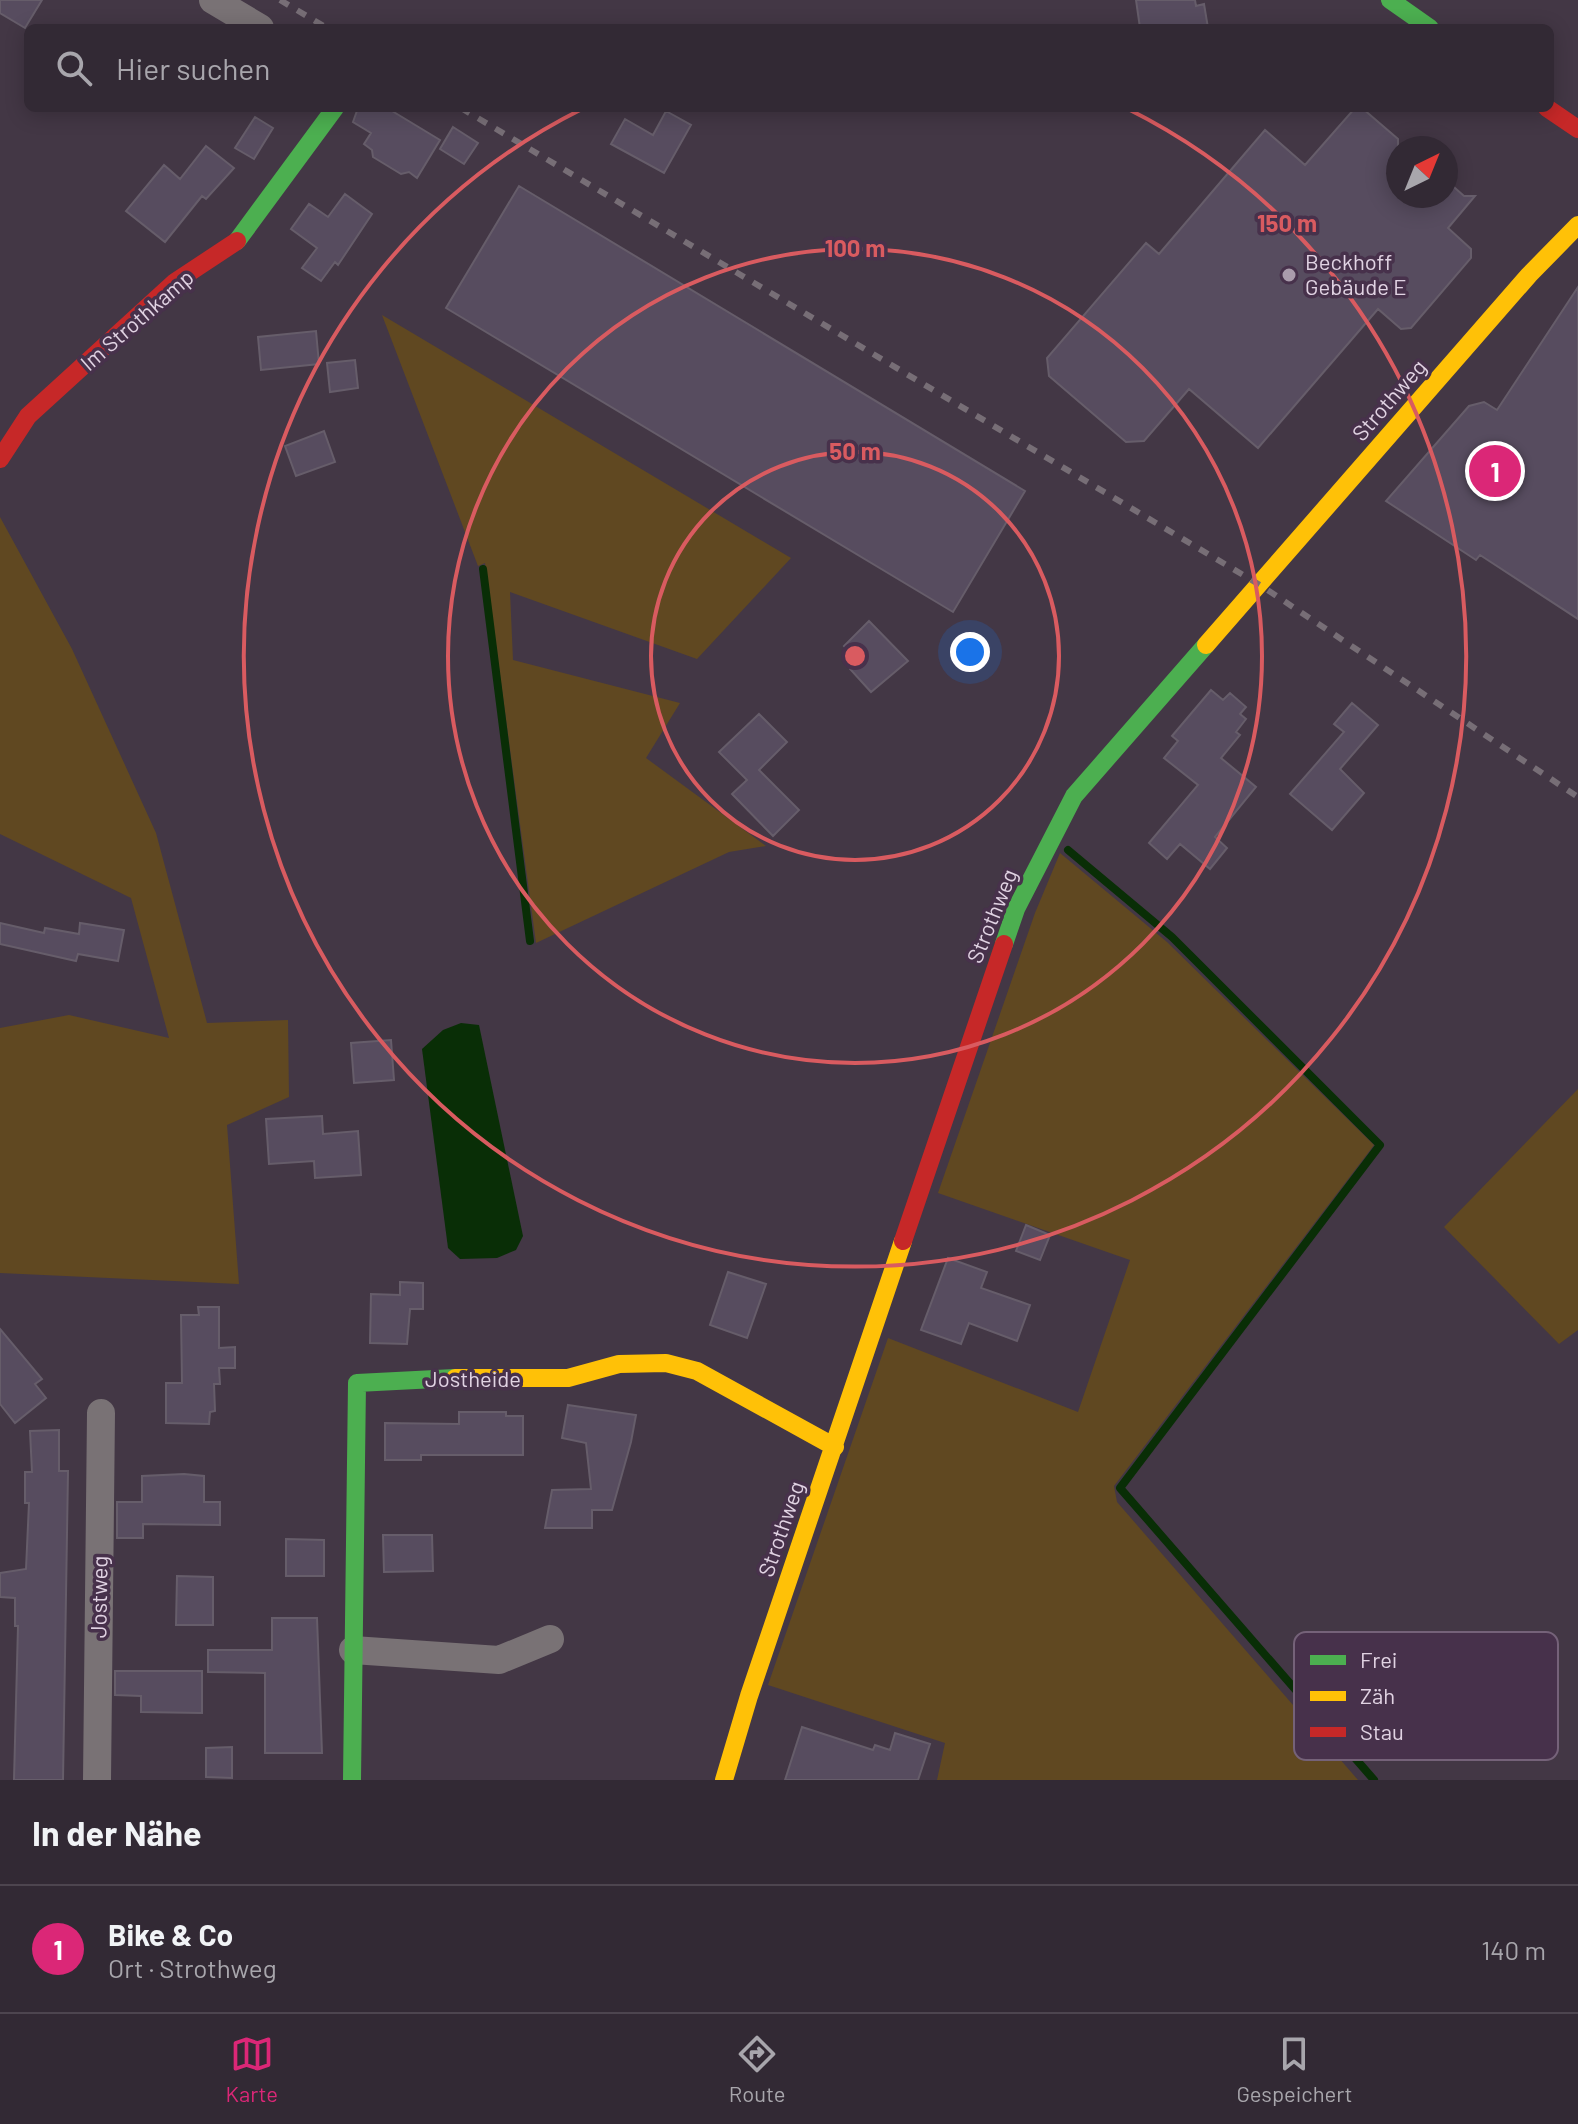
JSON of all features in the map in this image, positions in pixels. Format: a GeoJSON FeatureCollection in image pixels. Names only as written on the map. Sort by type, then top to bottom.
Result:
{"type":"FeatureCollection","features":[{"type":"Feature","properties":{"kind":"street"},"geometry":{"type":"LineString","coordinates":[[213,0],[253,24]]}},
{"type":"Feature","properties":{"kind":"street"},"geometry":{"type":"LineString","coordinates":[[1390,0],[1424,24]]}},
{"type":"Feature","properties":{"kind":"street","name":"Im Strothkamp"},"geometry":{"type":"LineString","coordinates":[[0,459],[28,416],[175,282],[234,245],[332,112]]}},
{"type":"Feature","properties":{"kind":"street"},"geometry":{"type":"LineString","coordinates":[[1553,112],[1578,129]]}},
{"type":"Feature","properties":{"kind":"street","name":"Strothweg"},"geometry":{"type":"LineString","coordinates":[[724,1780],[1016,909],[1074,796],[1529,275],[1578,225]]}},
{"type":"Feature","properties":{"kind":"street","name":"Jostheide"},"geometry":{"type":"LineString","coordinates":[[352,1780],[357,1383],[432,1378],[568,1378],[619,1364],[666,1363],[697,1371],[835,1447]]}},
{"type":"Feature","properties":{"kind":"street","name":"Jostweg"},"geometry":{"type":"LineString","coordinates":[[97,1780],[101,1413]]}},
{"type":"Feature","properties":{"kind":"street"},"geometry":{"type":"LineString","coordinates":[[353,1650],[499,1660],[550,1639]]}},
{"type":"Feature","properties":{"kind":"shaded area"},"geometry":{"type":"Polygon","coordinates":[[[382,315],[791,558],[697,659],[510,592],[513,660],[680,703],[646,758],[766,846],[729,852],[536,943],[485,563],[478,566],[382,315]]]}},
{"type":"Feature","properties":{"kind":"shaded area"},"geometry":{"type":"Polygon","coordinates":[[[0,517],[72,649],[156,833],[207,1023],[288,1020],[289,1097],[227,1125],[239,1284],[0,1273],[0,1028],[69,1015],[169,1038],[131,898],[0,834],[0,517]]]}},
{"type":"Feature","properties":{"kind":"shaded area"},"geometry":{"type":"Polygon","coordinates":[[[1060,853],[1167,942],[1374,1145],[1114,1486],[1117,1502],[1294,1706],[1294,1760],[1341,1760],[1358,1780],[937,1780],[945,1743],[768,1685],[888,1338],[1078,1412],[1130,1260],[938,1193],[1035,913],[1060,853]]]}},
{"type":"Feature","properties":{"kind":"shaded area"},"geometry":{"type":"Polygon","coordinates":[[[461,1023],[479,1025],[523,1236],[516,1250],[497,1258],[460,1259],[448,1248],[422,1049],[443,1030],[461,1023]]]}},
{"type":"Feature","properties":{"kind":"shaded area"},"geometry":{"type":"Polygon","coordinates":[[[1578,1089],[1578,1330],[1559,1344],[1444,1227],[1578,1089]]]}},
{"type":"Feature","properties":{"kind":"building"},"geometry":{"type":"Polygon","coordinates":[[[0,0],[42,0],[24,27],[0,13],[0,0]]]}},
{"type":"Feature","properties":{"kind":"building"},"geometry":{"type":"Polygon","coordinates":[[[1136,0],[1195,0],[1196,6],[1204,4],[1207,24],[1139,24],[1136,0]]]}},
{"type":"Feature","properties":{"kind":"building"},"geometry":{"type":"Polygon","coordinates":[[[357,112],[394,112],[440,140],[417,178],[409,172],[401,174],[373,157],[372,150],[364,144],[371,133],[353,122],[357,112]]]}},
{"type":"Feature","properties":{"kind":"building"},"geometry":{"type":"Polygon","coordinates":[[[665,112],[691,125],[664,173],[611,144],[625,119],[653,135],[665,112]]]}},
{"type":"Feature","properties":{"kind":"building","name":"Beckhoff Gebäude E"},"geometry":{"type":"Polygon","coordinates":[[[1351,112],[1367,112],[1395,136],[1386,136],[1386,208],[1458,208],[1458,191],[1464,196],[1475,196],[1448,228],[1471,249],[1471,258],[1411,328],[1401,329],[1378,309],[1258,448],[1189,389],[1144,441],[1126,442],[1049,376],[1047,358],[1146,243],[1159,254],[1265,130],[1305,165],[1351,112]]]}},
{"type":"Feature","properties":{"kind":"building"},"geometry":{"type":"Polygon","coordinates":[[[255,117],[273,128],[254,159],[235,148],[255,117]]]}},
{"type":"Feature","properties":{"kind":"building"},"geometry":{"type":"Polygon","coordinates":[[[453,127],[478,143],[464,164],[440,149],[453,127]]]}},
{"type":"Feature","properties":{"kind":"building"},"geometry":{"type":"Polygon","coordinates":[[[206,146],[234,168],[206,199],[202,196],[165,242],[126,211],[164,165],[180,179],[206,146]]]}},
{"type":"Feature","properties":{"kind":"building"},"geometry":{"type":"Polygon","coordinates":[[[519,186],[1025,491],[953,612],[446,308],[519,186]]]}},
{"type":"Feature","properties":{"kind":"building"},"geometry":{"type":"Polygon","coordinates":[[[345,194],[372,214],[338,265],[335,262],[321,281],[302,268],[317,248],[291,229],[309,204],[328,217],[345,194]]]}},
{"type":"Feature","properties":{"kind":"building"},"geometry":{"type":"Polygon","coordinates":[[[1578,287],[1578,619],[1480,555],[1476,560],[1386,501],[1469,406],[1484,402],[1497,410],[1578,287]]]}},
{"type":"Feature","properties":{"kind":"building"},"geometry":{"type":"Polygon","coordinates":[[[316,331],[319,364],[261,370],[258,337],[316,331]]]}},
{"type":"Feature","properties":{"kind":"building"},"geometry":{"type":"Polygon","coordinates":[[[355,360],[358,388],[330,392],[327,363],[355,360]]]}},
{"type":"Feature","properties":{"kind":"building"},"geometry":{"type":"Polygon","coordinates":[[[324,431],[335,462],[296,476],[285,446],[324,431]]]}},
{"type":"Feature","properties":{"kind":"building"},"geometry":{"type":"Polygon","coordinates":[[[869,621],[908,661],[871,692],[850,669],[851,654],[844,646],[869,621]]]}},
{"type":"Feature","properties":{"kind":"building"},"geometry":{"type":"Polygon","coordinates":[[[1211,690],[1223,700],[1230,693],[1246,707],[1240,714],[1246,719],[1236,732],[1240,735],[1221,758],[1256,787],[1215,837],[1227,848],[1210,869],[1180,844],[1167,859],[1149,843],[1198,785],[1164,758],[1178,741],[1172,736],[1211,690]]]}},
{"type":"Feature","properties":{"kind":"building"},"geometry":{"type":"Polygon","coordinates":[[[1352,703],[1378,725],[1340,769],[1364,793],[1332,830],[1290,794],[1344,732],[1334,724],[1352,703]]]}},
{"type":"Feature","properties":{"kind":"building"},"geometry":{"type":"Polygon","coordinates":[[[759,714],[787,742],[759,770],[799,810],[773,836],[732,794],[747,780],[719,752],[759,714]]]}},
{"type":"Feature","properties":{"kind":"building"},"geometry":{"type":"Polygon","coordinates":[[[0,923],[44,933],[45,928],[79,934],[80,923],[124,930],[118,961],[78,954],[76,961],[0,944],[0,923]]]}},
{"type":"Feature","properties":{"kind":"building"},"geometry":{"type":"Polygon","coordinates":[[[391,1040],[394,1080],[354,1083],[351,1043],[391,1040]]]}},
{"type":"Feature","properties":{"kind":"building"},"geometry":{"type":"Polygon","coordinates":[[[322,1116],[323,1134],[358,1131],[361,1175],[315,1178],[314,1161],[269,1164],[266,1119],[322,1116]]]}},
{"type":"Feature","properties":{"kind":"building"},"geometry":{"type":"Polygon","coordinates":[[[1026,1225],[1050,1235],[1040,1260],[1016,1251],[1026,1225]]]}},
{"type":"Feature","properties":{"kind":"building"},"geometry":{"type":"Polygon","coordinates":[[[948,1258],[987,1272],[981,1288],[1030,1305],[1017,1341],[969,1323],[961,1344],[921,1330],[948,1258]]]}},
{"type":"Feature","properties":{"kind":"building"},"geometry":{"type":"Polygon","coordinates":[[[728,1272],[766,1284],[747,1338],[710,1325],[728,1272]]]}},
{"type":"Feature","properties":{"kind":"building"},"geometry":{"type":"Polygon","coordinates":[[[400,1282],[423,1283],[423,1309],[410,1309],[407,1344],[370,1343],[371,1294],[400,1295],[400,1282]]]}},
{"type":"Feature","properties":{"kind":"building"},"geometry":{"type":"Polygon","coordinates":[[[198,1307],[219,1307],[219,1348],[235,1347],[235,1368],[219,1368],[220,1384],[214,1384],[215,1411],[210,1412],[209,1424],[166,1423],[166,1383],[182,1383],[181,1315],[199,1315],[198,1307]]]}},
{"type":"Feature","properties":{"kind":"building"},"geometry":{"type":"Polygon","coordinates":[[[0,1329],[42,1379],[35,1384],[46,1398],[15,1423],[0,1404],[0,1329]]]}},
{"type":"Feature","properties":{"kind":"building"},"geometry":{"type":"Polygon","coordinates":[[[568,1405],[636,1415],[612,1510],[592,1510],[592,1528],[545,1528],[552,1490],[591,1489],[586,1443],[562,1438],[568,1405]]]}},
{"type":"Feature","properties":{"kind":"building"},"geometry":{"type":"Polygon","coordinates":[[[459,1412],[506,1412],[506,1416],[523,1416],[523,1455],[421,1455],[421,1460],[385,1460],[385,1423],[459,1424],[459,1412]]]}},
{"type":"Feature","properties":{"kind":"building"},"geometry":{"type":"Polygon","coordinates":[[[59,1430],[59,1471],[68,1471],[63,1780],[14,1780],[18,1626],[15,1626],[15,1598],[0,1597],[0,1573],[26,1569],[29,1503],[25,1503],[25,1472],[32,1472],[30,1431],[59,1430]]]}},
{"type":"Feature","properties":{"kind":"building"},"geometry":{"type":"Polygon","coordinates":[[[142,1476],[204,1476],[204,1502],[220,1502],[220,1525],[143,1524],[143,1538],[117,1538],[117,1502],[142,1502],[142,1476]]]}},
{"type":"Feature","properties":{"kind":"building"},"geometry":{"type":"Polygon","coordinates":[[[383,1535],[432,1535],[433,1571],[384,1572],[383,1535]]]}},
{"type":"Feature","properties":{"kind":"building"},"geometry":{"type":"Polygon","coordinates":[[[286,1539],[324,1540],[324,1576],[286,1576],[286,1539]]]}},
{"type":"Feature","properties":{"kind":"building"},"geometry":{"type":"Polygon","coordinates":[[[177,1576],[213,1577],[213,1625],[176,1625],[177,1576]]]}},
{"type":"Feature","properties":{"kind":"building"},"geometry":{"type":"Polygon","coordinates":[[[272,1618],[317,1618],[322,1753],[265,1753],[265,1673],[208,1672],[208,1650],[272,1650],[272,1618]]]}},
{"type":"Feature","properties":{"kind":"building"},"geometry":{"type":"Polygon","coordinates":[[[115,1671],[202,1671],[202,1713],[141,1712],[141,1696],[115,1695],[115,1671]]]}},
{"type":"Feature","properties":{"kind":"building"},"geometry":{"type":"Polygon","coordinates":[[[802,1727],[873,1750],[875,1745],[890,1750],[895,1733],[930,1744],[918,1780],[785,1780],[802,1727]]]}},
{"type":"Feature","properties":{"kind":"building"},"geometry":{"type":"Polygon","coordinates":[[[232,1747],[232,1778],[206,1777],[206,1748],[232,1747]]]}},
{"type":"Feature","properties":{"kind":"waterway"},"geometry":{"type":"LineString","coordinates":[[483,569],[530,941]]}},
{"type":"Feature","properties":{"kind":"waterway"},"geometry":{"type":"LineString","coordinates":[[1068,850],[1172,937],[1380,1145],[1120,1488],[1294,1688]]}},
{"type":"Feature","properties":{"kind":"waterway"},"geometry":{"type":"LineString","coordinates":[[1357,1760],[1374,1780]]}},
{"type":"Feature","properties":{"kind":"railway"},"geometry":{"type":"LineString","coordinates":[[280,0],[320,24]]}},
{"type":"Feature","properties":{"kind":"railway"},"geometry":{"type":"LineString","coordinates":[[468,112],[1260,585],[1578,797]]}},
{"type":"Feature","properties":{"kind":"traffic: fast"},"geometry":{"type":"LineString","coordinates":[[1390,0],[1424,24]]}},
{"type":"Feature","properties":{"kind":"traffic: fast"},"geometry":{"type":"LineString","coordinates":[[237,241],[332,112]]}},
{"type":"Feature","properties":{"kind":"traffic: fast"},"geometry":{"type":"LineString","coordinates":[[1004,944],[1016,909],[1074,796],[1206,645]]}},
{"type":"Feature","properties":{"kind":"traffic: fast"},"geometry":{"type":"LineString","coordinates":[[352,1780],[357,1383],[455,1378]]}},
{"type":"Feature","properties":{"kind":"traffic: slow"},"geometry":{"type":"LineString","coordinates":[[1206,645],[1529,275],[1578,225]]}},
{"type":"Feature","properties":{"kind":"traffic: slow"},"geometry":{"type":"LineString","coordinates":[[724,1780],[749,1696],[903,1241]]}},
{"type":"Feature","properties":{"kind":"traffic: slow"},"geometry":{"type":"LineString","coordinates":[[455,1378],[568,1378],[619,1364],[666,1363],[697,1371],[835,1447]]}},
{"type":"Feature","properties":{"kind":"traffic: jam"},"geometry":{"type":"LineString","coordinates":[[1553,112],[1578,129]]}},
{"type":"Feature","properties":{"kind":"traffic: jam"},"geometry":{"type":"LineString","coordinates":[[0,459],[28,416],[175,282],[237,241]]}},
{"type":"Feature","properties":{"kind":"traffic: jam"},"geometry":{"type":"LineString","coordinates":[[903,1241],[1004,944]]}},
{"type":"Feature","properties":{"kind":"place","name":"Beckhoff Gebäude E"},"geometry":{"type":"Point","coordinates":[1289,275]}},
{"type":"Feature","properties":{"kind":"place","name":"Bike & Co"},"geometry":{"type":"Point","coordinates":[1495,471]}}]}
